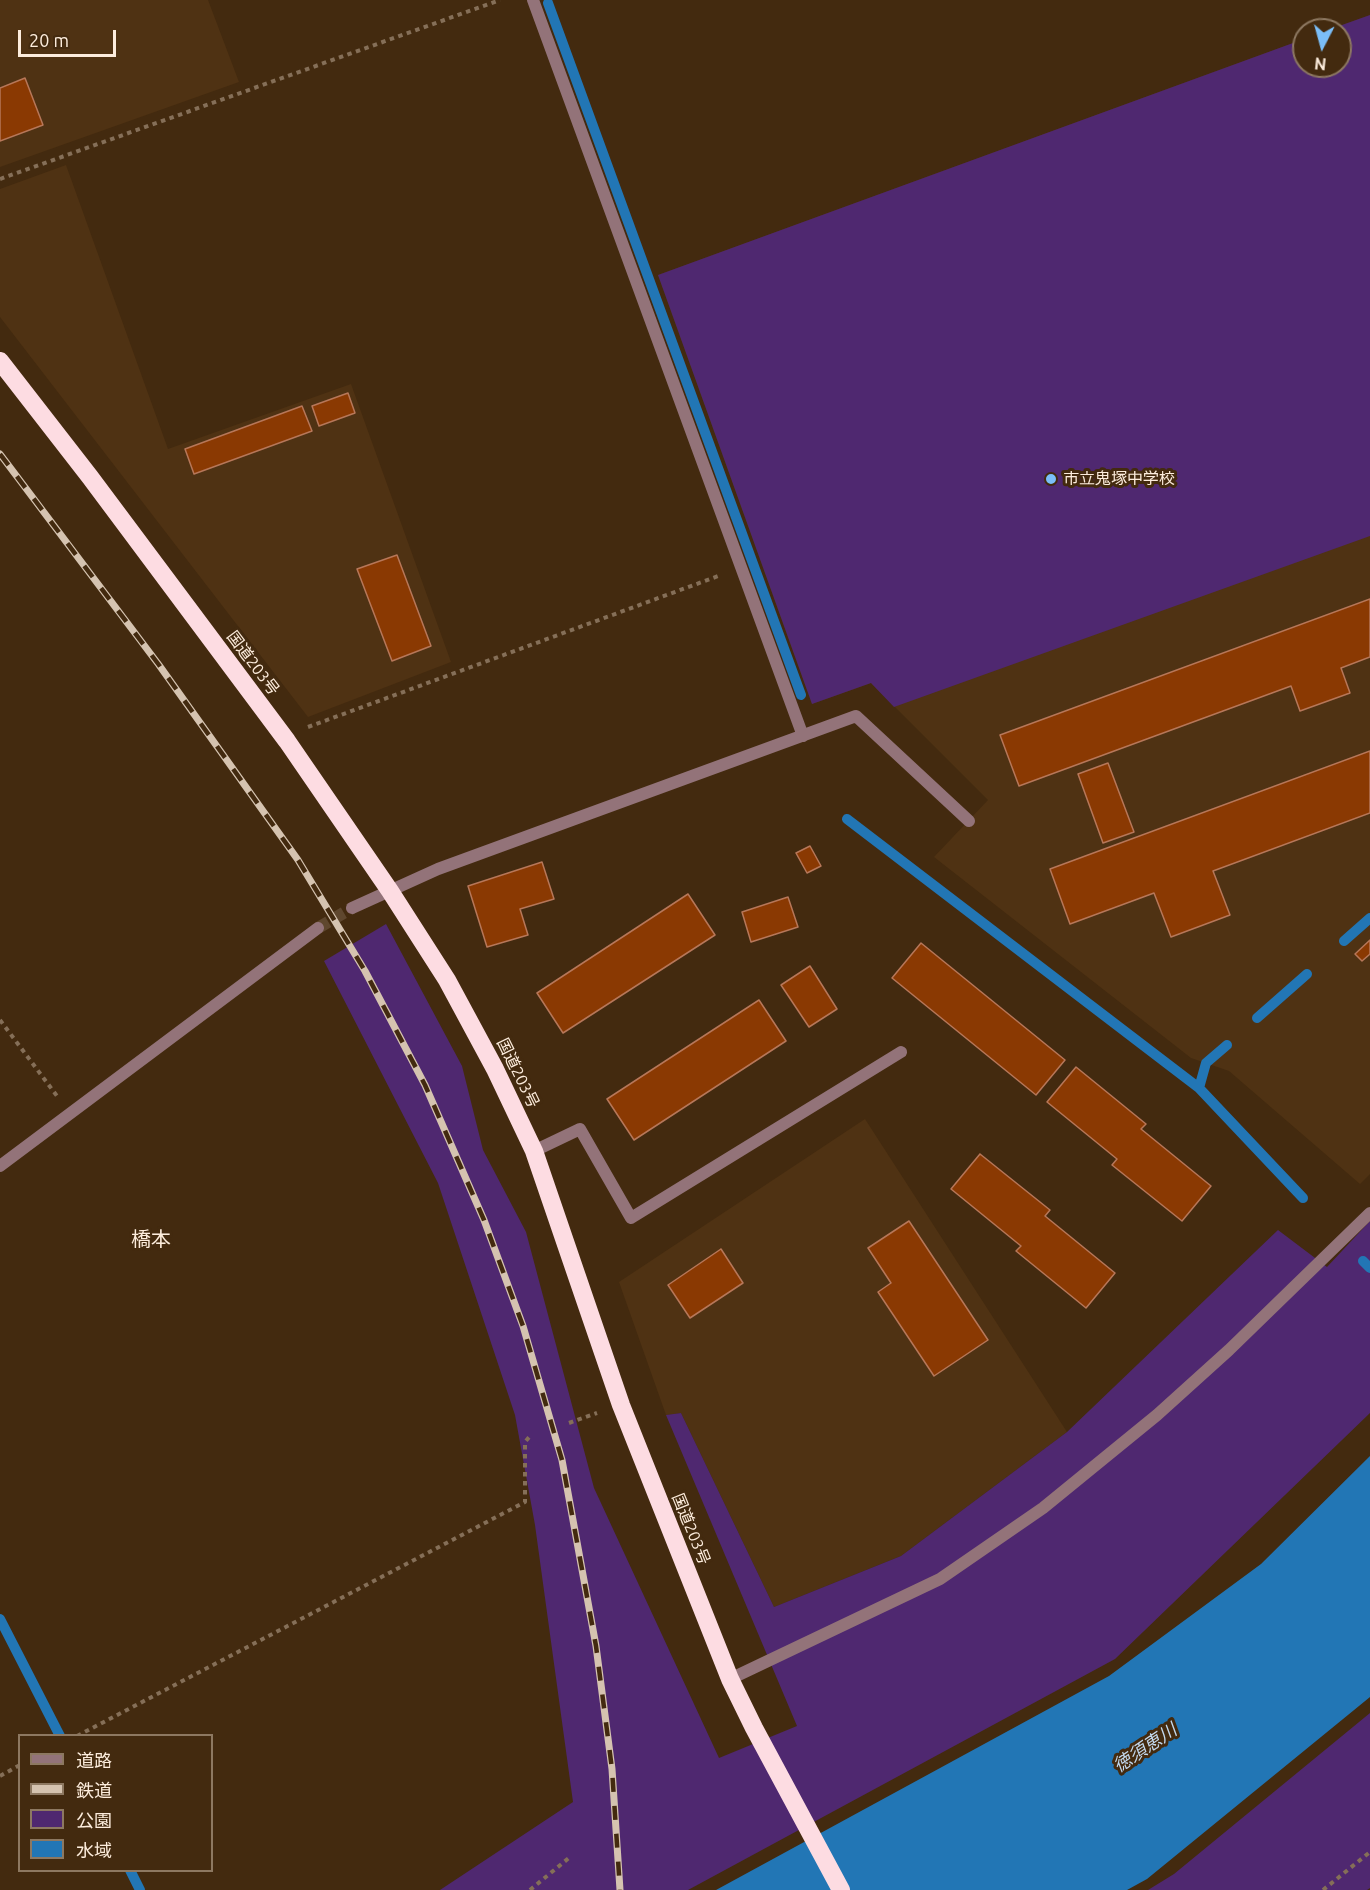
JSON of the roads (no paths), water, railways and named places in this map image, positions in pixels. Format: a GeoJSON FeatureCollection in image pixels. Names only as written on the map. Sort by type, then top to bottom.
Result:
{"type":"FeatureCollection","features":[{"type":"Feature","properties":{"kind":"highway","name":"国道203号"},"geometry":{"type":"LineString","coordinates":[[0,361],[90,477],[287,741],[390,891],[447,980],[495,1069],[534,1151],[621,1405],[730,1679],[842,1890]]}},
{"type":"Feature","properties":{"kind":"street"},"geometry":{"type":"LineString","coordinates":[[533,0],[803,736]]}},
{"type":"Feature","properties":{"kind":"street"},"geometry":{"type":"LineString","coordinates":[[352,908],[438,869],[856,716],[969,821]]}},
{"type":"Feature","properties":{"kind":"street"},"geometry":{"type":"LineString","coordinates":[[0,1166],[318,928]]}},
{"type":"Feature","properties":{"kind":"street"},"geometry":{"type":"LineString","coordinates":[[534,1151],[580,1129],[631,1218],[901,1052]]}},
{"type":"Feature","properties":{"kind":"street"},"geometry":{"type":"LineString","coordinates":[[730,1679],[939,1579],[1043,1508],[1181,1393],[1238,1342],[1370,1213]]}},
{"type":"Feature","properties":{"kind":"water","name":"徳須恵川"},"geometry":{"type":"Polygon","coordinates":[[[1370,1456],[1370,1697],[1147,1879],[1127,1890],[716,1890],[1109,1676],[1261,1564],[1370,1456]]]}},
{"type":"Feature","properties":{"kind":"waterway"},"geometry":{"type":"LineString","coordinates":[[548,3],[801,695]]}},
{"type":"Feature","properties":{"kind":"waterway"},"geometry":{"type":"LineString","coordinates":[[847,819],[1199,1088],[1303,1198]]}},
{"type":"Feature","properties":{"kind":"waterway"},"geometry":{"type":"LineString","coordinates":[[1344,941],[1370,918]]}},
{"type":"Feature","properties":{"kind":"waterway"},"geometry":{"type":"LineString","coordinates":[[1257,1018],[1307,974]]}},
{"type":"Feature","properties":{"kind":"waterway"},"geometry":{"type":"LineString","coordinates":[[1199,1088],[1206,1063],[1227,1045]]}},
{"type":"Feature","properties":{"kind":"waterway"},"geometry":{"type":"LineString","coordinates":[[1363,1261],[1370,1268]]}},
{"type":"Feature","properties":{"kind":"waterway"},"geometry":{"type":"LineString","coordinates":[[0,1619],[59,1734]]}},
{"type":"Feature","properties":{"kind":"waterway"},"geometry":{"type":"LineString","coordinates":[[131,1872],[140,1890]]}},
{"type":"Feature","properties":{"kind":"tunnel"},"geometry":{"type":"LineString","coordinates":[[318,928],[352,908]]}},
{"type":"Feature","properties":{"kind":"railway"},"geometry":{"type":"LineString","coordinates":[[0,454],[159,665],[298,860],[365,971],[425,1085],[484,1220],[523,1326],[562,1460],[596,1646],[612,1769],[620,1890]]}},
{"type":"Feature","properties":{"kind":"place","name":"市立鬼塚中学校"},"geometry":{"type":"Point","coordinates":[1051,479]}},
{"type":"Feature","properties":{"kind":"district","name":"橋本"},"geometry":{"type":"Point","coordinates":[151,1239]}}]}
